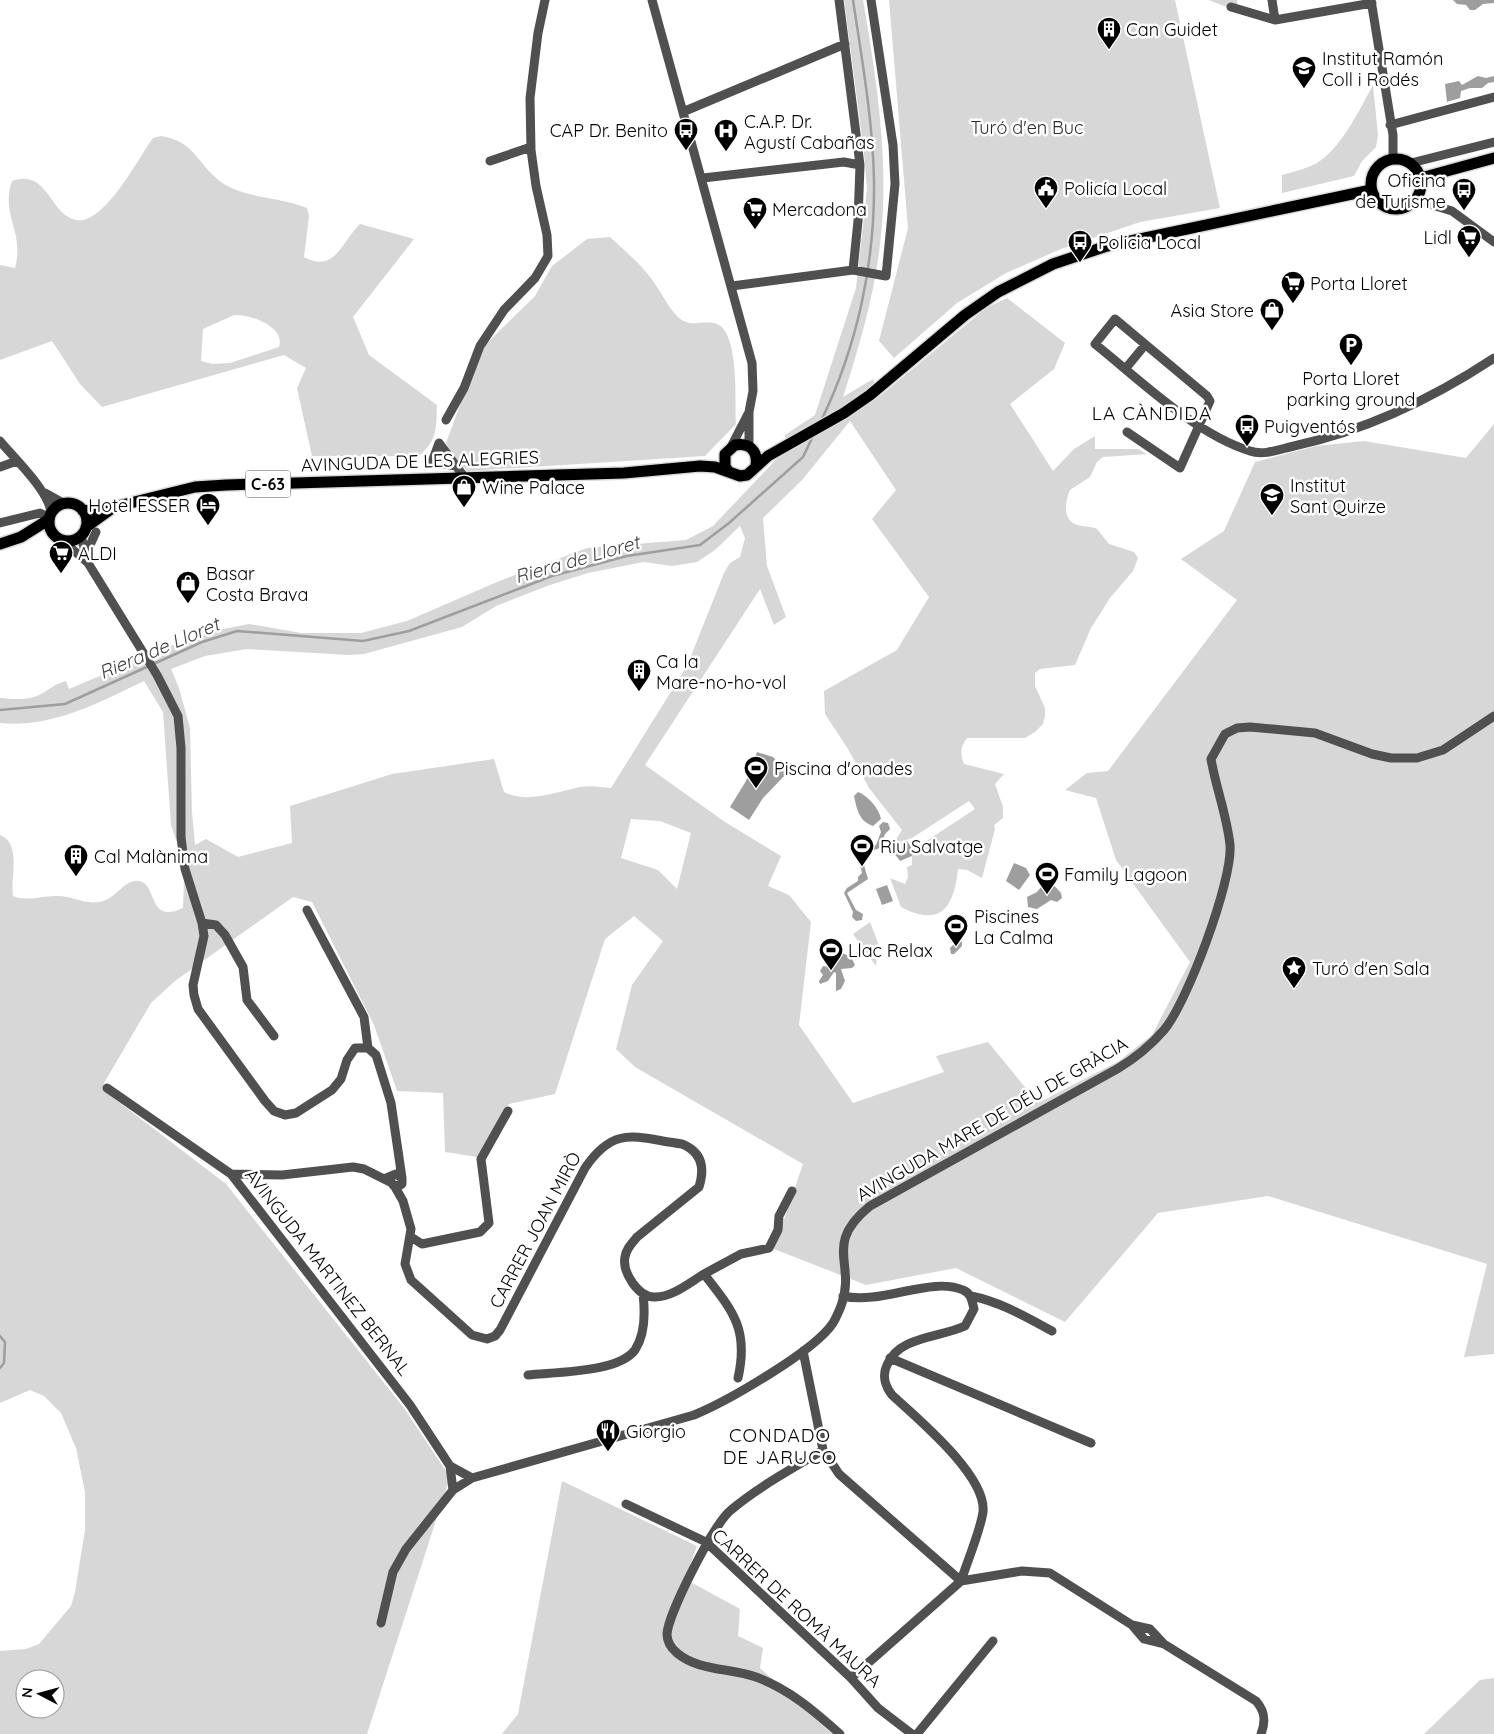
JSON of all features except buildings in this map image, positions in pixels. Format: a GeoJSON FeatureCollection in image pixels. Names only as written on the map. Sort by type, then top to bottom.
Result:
{"type":"FeatureCollection","features":[{"type":"Feature","properties":{"kind":"main road"},"geometry":{"type":"LineString","coordinates":[[1393,158],[1411,163],[1421,178],[1420,193],[1416,200],[1403,208],[1390,209],[1380,204],[1371,190],[1371,179],[1375,169],[1383,162],[1393,158]]}},
{"type":"Feature","properties":{"kind":"main road"},"geometry":{"type":"LineString","coordinates":[[1421,178],[1494,158]]}},
{"type":"Feature","properties":{"kind":"main road"},"geometry":{"type":"LineString","coordinates":[[788,443],[751,448],[740,444],[728,450],[725,466],[728,471],[740,476],[747,475],[756,466],[788,443],[844,413],[870,395],[965,315],[998,292],[1053,264],[1107,246],[1371,190]]}},
{"type":"Feature","properties":{"kind":"main road"},"geometry":{"type":"LineString","coordinates":[[751,448],[756,454],[756,466]]}},
{"type":"Feature","properties":{"kind":"main road","name":"C-63"},"geometry":{"type":"LineString","coordinates":[[700,466],[728,450]]}},
{"type":"Feature","properties":{"kind":"main road","name":"C-63"},"geometry":{"type":"LineString","coordinates":[[700,466],[728,471]]}},
{"type":"Feature","properties":{"kind":"main road","name":"AVINGUDA DE LES ALEGRIES"},"geometry":{"type":"LineString","coordinates":[[83,510],[114,507],[195,487],[624,473],[700,466]]}},
{"type":"Feature","properties":{"kind":"main road","name":"C-63"},"geometry":{"type":"LineString","coordinates":[[0,544],[21,536],[50,516],[63,503],[72,503],[83,510]]}},
{"type":"Feature","properties":{"kind":"main road","name":"AVINGUDA DE LES ALEGRIES"},"geometry":{"type":"LineString","coordinates":[[88,531],[114,507]]}},
{"type":"Feature","properties":{"kind":"main road"},"geometry":{"type":"LineString","coordinates":[[83,510],[88,531]]}},
{"type":"Feature","properties":{"kind":"main road"},"geometry":{"type":"LineString","coordinates":[[50,516],[58,538]]}},
{"type":"Feature","properties":{"kind":"main road","name":"C-63"},"geometry":{"type":"LineString","coordinates":[[21,536],[40,534],[73,540],[88,531]]}},
{"type":"Feature","properties":{"kind":"street"},"geometry":{"type":"LineString","coordinates":[[446,420],[464,388],[480,346],[504,310],[535,278],[548,256],[547,235],[536,186],[531,147],[532,79],[546,0]]}},
{"type":"Feature","properties":{"kind":"street"},"geometry":{"type":"LineString","coordinates":[[652,0],[685,111],[752,363],[754,391],[749,412],[728,450]]}},
{"type":"Feature","properties":{"kind":"street"},"geometry":{"type":"LineString","coordinates":[[839,0],[860,164],[855,271]]}},
{"type":"Feature","properties":{"kind":"street"},"geometry":{"type":"LineString","coordinates":[[732,286],[855,271],[886,276],[896,184],[893,145],[871,0]]}},
{"type":"Feature","properties":{"kind":"street"},"geometry":{"type":"LineString","coordinates":[[1272,0],[1275,20]]}},
{"type":"Feature","properties":{"kind":"street"},"geometry":{"type":"LineString","coordinates":[[1231,7],[1275,20],[1372,2],[1393,158]]}},
{"type":"Feature","properties":{"kind":"street"},"geometry":{"type":"LineString","coordinates":[[685,111],[844,44]]}},
{"type":"Feature","properties":{"kind":"street"},"geometry":{"type":"LineString","coordinates":[[1390,125],[1494,98]]}},
{"type":"Feature","properties":{"kind":"street"},"geometry":{"type":"LineString","coordinates":[[1411,163],[1494,142]]}},
{"type":"Feature","properties":{"kind":"street"},"geometry":{"type":"LineString","coordinates":[[490,161],[531,147]]}},
{"type":"Feature","properties":{"kind":"street"},"geometry":{"type":"LineString","coordinates":[[703,178],[844,162],[860,164]]}},
{"type":"Feature","properties":{"kind":"street"},"geometry":{"type":"LineString","coordinates":[[1416,200],[1452,211],[1494,242]]}},
{"type":"Feature","properties":{"kind":"street"},"geometry":{"type":"LineString","coordinates":[[1127,432],[1180,468],[1200,427],[1210,401],[1207,396],[1115,319],[1095,344],[1200,427],[1243,449],[1256,453],[1305,444],[1360,427],[1402,410],[1443,390],[1494,358]]}},
{"type":"Feature","properties":{"kind":"street"},"geometry":{"type":"LineString","coordinates":[[1126,368],[1145,345]]}},
{"type":"Feature","properties":{"kind":"street"},"geometry":{"type":"LineString","coordinates":[[749,412],[751,448]]}},
{"type":"Feature","properties":{"kind":"street"},"geometry":{"type":"LineString","coordinates":[[0,441],[50,504],[50,516],[40,513],[0,523]]}},
{"type":"Feature","properties":{"kind":"street"},"geometry":{"type":"LineString","coordinates":[[456,466],[432,462],[439,443],[465,478]]}},
{"type":"Feature","properties":{"kind":"street"},"geometry":{"type":"LineString","coordinates":[[0,467],[17,461]]}},
{"type":"Feature","properties":{"kind":"street"},"geometry":{"type":"LineString","coordinates":[[39,488],[63,503]]}},
{"type":"Feature","properties":{"kind":"street"},"geometry":{"type":"LineString","coordinates":[[87,559],[88,531]]}},
{"type":"Feature","properties":{"kind":"street"},"geometry":{"type":"LineString","coordinates":[[87,559],[88,531]]}},
{"type":"Feature","properties":{"kind":"street"},"geometry":{"type":"LineString","coordinates":[[58,538],[87,559],[157,675],[178,716],[181,748],[181,837],[186,869],[204,936],[193,985],[198,1009],[274,1111],[285,1115],[296,1113],[332,1090],[342,1079],[347,1060],[354,1048],[368,1048],[364,1017],[307,910]]}},
{"type":"Feature","properties":{"kind":"street","name":"AVINGUDA MARE DE DÉU DE GRÀCIA"},"geometry":{"type":"LineString","coordinates":[[381,1624],[386,1596],[406,1549],[453,1490],[472,1478],[694,1415],[746,1388],[803,1351],[832,1324],[844,1296],[843,1244],[847,1230],[857,1217],[870,1206],[1129,1062],[1164,1030],[1176,1011],[1197,965],[1228,870],[1230,846],[1211,759],[1225,734],[1237,728],[1292,729],[1333,738],[1372,754],[1391,758],[1417,758],[1443,750],[1494,716]]}},
{"type":"Feature","properties":{"kind":"street"},"geometry":{"type":"LineString","coordinates":[[202,923],[216,926],[225,935],[243,967],[247,1000],[274,1036]]}},
{"type":"Feature","properties":{"kind":"street","name":"CARRER JOAN MIRÒ"},"geometry":{"type":"LineString","coordinates":[[368,1048],[376,1055],[391,1103],[400,1165],[394,1180],[403,1201],[411,1237],[405,1254],[404,1264],[411,1280],[472,1335],[487,1339],[495,1336],[500,1330],[585,1168],[601,1147],[611,1140],[625,1136],[682,1144],[697,1154],[702,1163],[699,1187],[637,1237],[629,1246],[625,1256],[625,1266],[635,1286],[643,1294]]}},
{"type":"Feature","properties":{"kind":"street","name":"AVINGUDA MARTINEZ BERNAL"},"geometry":{"type":"LineString","coordinates":[[108,1088],[231,1174],[410,1405],[450,1466],[453,1490]]}},
{"type":"Feature","properties":{"kind":"street"},"geometry":{"type":"LineString","coordinates":[[411,1237],[422,1244],[462,1236],[486,1228],[489,1219],[481,1159],[508,1111]]}},
{"type":"Feature","properties":{"kind":"street"},"geometry":{"type":"LineString","coordinates":[[231,1174],[282,1175],[353,1167],[394,1180]]}},
{"type":"Feature","properties":{"kind":"street"},"geometry":{"type":"LineString","coordinates":[[528,1375],[603,1366],[625,1359],[635,1350],[641,1333],[645,1314],[643,1294],[652,1298],[670,1294],[741,1254],[769,1248],[778,1230],[779,1216],[792,1191]]}},
{"type":"Feature","properties":{"kind":"street"},"geometry":{"type":"LineString","coordinates":[[704,1274],[734,1316],[742,1336],[742,1358],[732,1396]]}},
{"type":"Feature","properties":{"kind":"street"},"geometry":{"type":"LineString","coordinates":[[844,1296],[870,1299],[936,1286],[963,1290],[971,1296],[1004,1306],[1052,1331]]}},
{"type":"Feature","properties":{"kind":"street"},"geometry":{"type":"LineString","coordinates":[[851,1678],[961,1581],[983,1512],[978,1486],[946,1446],[887,1388],[884,1371],[895,1351],[905,1345],[965,1326],[974,1309],[971,1296]]}},
{"type":"Feature","properties":{"kind":"street"},"geometry":{"type":"LineString","coordinates":[[803,1351],[823,1450],[839,1474],[961,1581]]}},
{"type":"Feature","properties":{"kind":"street"},"geometry":{"type":"LineString","coordinates":[[890,1358],[1091,1443]]}},
{"type":"Feature","properties":{"kind":"street"},"geometry":{"type":"LineString","coordinates":[[738,1378],[746,1388]]}},
{"type":"Feature","properties":{"kind":"street"},"geometry":{"type":"LineString","coordinates":[[823,1450],[730,1510],[706,1542],[671,1616],[667,1634],[670,1646],[678,1655],[692,1662],[768,1681],[798,1698],[840,1734]]}},
{"type":"Feature","properties":{"kind":"street","name":"AVINGUDA MARTINEZ BERNAL"},"geometry":{"type":"LineString","coordinates":[[450,1466],[472,1478]]}},
{"type":"Feature","properties":{"kind":"street","name":"CARRER DE ROMÀ MAURA"},"geometry":{"type":"LineString","coordinates":[[626,1504],[706,1542],[851,1678],[878,1708],[912,1734]]}},
{"type":"Feature","properties":{"kind":"street"},"geometry":{"type":"LineString","coordinates":[[961,1581],[1022,1571],[1050,1573],[1132,1625],[1150,1629],[1164,1644],[1256,1701],[1262,1707],[1265,1717],[1262,1734]]}},
{"type":"Feature","properties":{"kind":"street"},"geometry":{"type":"LineString","coordinates":[[917,1734],[993,1641]]}},
{"type":"Feature","properties":{"kind":"green space"},"geometry":{"type":"Polygon","coordinates":[[[844,0],[863,0],[880,117],[883,206],[879,256],[871,296],[843,397],[873,379],[880,396],[986,308],[1007,298],[1065,343],[1054,369],[1010,404],[1053,471],[1074,449],[1095,436],[1095,449],[1138,449],[1147,454],[1103,457],[1097,462],[1090,477],[1070,490],[1066,505],[1067,515],[1072,523],[1097,529],[1109,544],[1134,552],[1138,558],[1133,571],[1110,598],[1091,628],[1075,665],[1040,669],[1035,673],[1035,686],[1045,708],[1043,724],[1025,738],[967,738],[963,744],[961,751],[964,764],[1004,774],[995,784],[1003,807],[1003,818],[994,825],[995,829],[982,878],[967,870],[958,869],[953,894],[949,903],[936,914],[915,913],[901,907],[890,878],[905,884],[908,877],[907,867],[912,865],[912,857],[916,848],[975,809],[969,801],[912,838],[893,844],[902,830],[869,788],[848,749],[825,714],[824,691],[897,650],[929,597],[872,519],[896,490],[850,421],[802,480],[763,518],[767,566],[786,617],[774,625],[760,589],[645,765],[725,822],[781,856],[768,886],[789,895],[811,922],[799,1025],[853,1103],[944,1072],[936,1056],[988,1042],[1038,1103],[1119,1061],[1152,1035],[1190,962],[1116,860],[1096,798],[1065,790],[1087,773],[1108,771],[1237,600],[1181,559],[1224,531],[1255,462],[1316,446],[1364,441],[1466,458],[1494,424],[1494,1354],[1464,1357],[1487,1264],[1268,1196],[1158,1213],[1065,1322],[956,1268],[866,1285],[774,1249],[803,1164],[635,1067],[616,1049],[632,985],[663,941],[634,916],[605,939],[555,1094],[509,1104],[477,1157],[445,1152],[443,1093],[397,1091],[374,1025],[312,902],[293,897],[175,981],[151,1003],[104,1083],[103,1090],[226,1184],[404,1408],[450,1477],[367,1734],[0,1734],[0,1651],[26,1649],[39,1644],[71,1606],[85,1530],[85,1492],[76,1448],[61,1413],[44,1396],[30,1390],[0,1403],[0,835],[7,839],[11,846],[14,862],[13,896],[19,898],[58,896],[86,902],[97,902],[108,899],[129,883],[139,881],[149,889],[158,908],[172,912],[183,908],[184,878],[181,855],[171,825],[163,712],[144,681],[110,698],[75,712],[38,722],[20,724],[0,723],[0,698],[31,698],[66,681],[69,689],[173,645],[218,630],[249,624],[301,633],[361,633],[407,621],[497,582],[587,548],[686,540],[713,526],[786,449],[785,435],[815,415],[856,288],[867,189],[844,0]],[[740,526],[715,550],[697,562],[672,566],[644,562],[588,573],[547,586],[496,606],[462,627],[364,654],[349,655],[247,649],[205,656],[171,669],[179,688],[190,728],[192,812],[195,845],[206,839],[238,857],[292,843],[290,806],[392,774],[494,759],[504,792],[513,795],[522,797],[542,796],[584,786],[611,788],[687,666],[724,573],[730,563],[740,557],[745,538],[740,526]],[[631,819],[621,858],[658,870],[677,889],[691,833],[660,821],[631,819]]]}},
{"type":"Feature","properties":{"kind":"green space","name":"Turó d'en Buc"},"geometry":{"type":"Polygon","coordinates":[[[889,0],[1175,0],[1220,208],[1140,222],[1061,249],[1006,273],[957,303],[894,358],[879,341],[908,228],[889,0]]]}},
{"type":"Feature","properties":{"kind":"green space"},"geometry":{"type":"Polygon","coordinates":[[[1209,0],[1237,0],[1239,12],[1209,0]]]}},
{"type":"Feature","properties":{"kind":"green space"},"geometry":{"type":"Polygon","coordinates":[[[1373,85],[1378,135],[1376,147],[1362,161],[1354,176],[1282,193],[1282,175],[1315,164],[1333,150],[1356,117],[1373,85]]]}},
{"type":"Feature","properties":{"kind":"green space"},"geometry":{"type":"Polygon","coordinates":[[[161,136],[172,139],[189,148],[213,175],[230,188],[307,208],[309,216],[304,257],[315,261],[331,259],[360,224],[414,239],[353,317],[369,355],[437,405],[436,427],[433,439],[419,456],[312,456],[297,388],[306,368],[284,355],[102,407],[80,384],[52,341],[0,360],[0,265],[15,268],[17,255],[17,244],[9,204],[12,181],[24,179],[33,181],[41,186],[67,216],[76,220],[87,219],[109,202],[153,138],[161,136]],[[234,315],[203,329],[201,361],[213,364],[230,363],[279,347],[280,340],[272,327],[257,319],[234,315]]]}},
{"type":"Feature","properties":{"kind":"green space"},"geometry":{"type":"Polygon","coordinates":[[[610,237],[643,269],[679,318],[689,323],[714,323],[719,325],[725,332],[730,343],[735,371],[736,424],[705,456],[467,471],[451,454],[446,443],[479,354],[487,343],[535,296],[552,266],[587,239],[610,237]]]}},
{"type":"Feature","properties":{"kind":"green space"},"geometry":{"type":"Polygon","coordinates":[[[870,922],[878,943],[876,966],[853,934],[870,922]]]}},
{"type":"Feature","properties":{"kind":"green space"},"geometry":{"type":"Polygon","coordinates":[[[562,1481],[697,1546],[685,1579],[740,1609],[738,1636],[763,1648],[760,1668],[832,1734],[502,1734],[518,1714],[562,1481]]]}},
{"type":"Feature","properties":{"kind":"green space"},"geometry":{"type":"Polygon","coordinates":[[[1494,1678],[1494,1734],[1424,1734],[1480,1680],[1494,1678]]]}},
{"type":"Feature","properties":{"kind":"shaded area"},"geometry":{"type":"Polygon","coordinates":[[[1453,0],[1494,0],[1494,3],[1483,4],[1475,10],[1470,10],[1466,5],[1457,4],[1453,0]]]}},
{"type":"Feature","properties":{"kind":"shaded area"},"geometry":{"type":"Polygon","coordinates":[[[1478,76],[1486,78],[1494,76],[1494,82],[1488,83],[1482,88],[1470,88],[1461,91],[1460,98],[1447,102],[1445,84],[1459,81],[1462,85],[1478,76]]]}},
{"type":"Feature","properties":{"kind":"shaded area","name":"Piscina d'onades"},"geometry":{"type":"Polygon","coordinates":[[[757,752],[773,757],[787,773],[763,798],[749,820],[730,807],[746,781],[757,752]]]}},
{"type":"Feature","properties":{"kind":"shaded area"},"geometry":{"type":"Polygon","coordinates":[[[858,792],[866,796],[873,803],[880,815],[881,819],[873,826],[868,824],[859,814],[854,796],[858,792]]]}},
{"type":"Feature","properties":{"kind":"shaded area","name":"Riu Salvatge"},"geometry":{"type":"Polygon","coordinates":[[[883,822],[888,823],[890,829],[885,834],[880,848],[865,853],[862,858],[868,879],[847,893],[856,910],[863,914],[862,920],[856,921],[852,917],[853,912],[844,893],[847,888],[858,881],[858,877],[862,873],[857,853],[876,845],[881,832],[879,826],[883,822]]]}},
{"type":"Feature","properties":{"kind":"shaded area"},"geometry":{"type":"Polygon","coordinates":[[[907,841],[914,852],[912,856],[900,861],[894,853],[898,844],[907,841]]]}},
{"type":"Feature","properties":{"kind":"shaded area"},"geometry":{"type":"Polygon","coordinates":[[[1014,863],[1026,868],[1030,875],[1019,890],[1006,881],[1014,863]]]}},
{"type":"Feature","properties":{"kind":"shaded area","name":"Family Lagoon"},"geometry":{"type":"Polygon","coordinates":[[[1049,880],[1061,893],[1062,898],[1057,902],[1051,900],[1037,909],[1028,907],[1027,897],[1037,892],[1049,880]]]}},
{"type":"Feature","properties":{"kind":"shaded area"},"geometry":{"type":"Polygon","coordinates":[[[887,885],[893,901],[882,905],[876,889],[887,885]]]}},
{"type":"Feature","properties":{"kind":"shaded area","name":"Piscines La Calma"},"geometry":{"type":"Polygon","coordinates":[[[958,940],[962,942],[962,946],[954,954],[951,954],[950,948],[958,940]]]}},
{"type":"Feature","properties":{"kind":"shaded area","name":"Llac Relax"},"geometry":{"type":"Polygon","coordinates":[[[840,952],[851,957],[855,965],[852,968],[841,969],[845,981],[841,989],[836,991],[836,973],[834,972],[828,981],[820,984],[819,981],[823,975],[820,971],[823,966],[830,967],[830,964],[824,960],[826,953],[840,952]]]}},
{"type":"Feature","properties":{"kind":"waterway","name":"Riera de Lloret"},"geometry":{"type":"LineString","coordinates":[[821,421],[834,393],[854,334],[867,274],[871,243],[874,181],[872,136],[853,0]]}},
{"type":"Feature","properties":{"kind":"waterway","name":"Riera de Lloret"},"geometry":{"type":"LineString","coordinates":[[0,710],[65,704],[202,642],[237,631],[363,641],[409,631],[552,576],[627,556],[700,545],[729,523],[803,457],[814,434]]}},
{"type":"Feature","properties":{"kind":"waterway"},"geometry":{"type":"LineString","coordinates":[[0,1336],[5,1342],[4,1363],[0,1368]]}},
{"type":"Feature","properties":{"kind":"place","name":"Can Guidet"},"geometry":{"type":"Point","coordinates":[1109,50]}},
{"type":"Feature","properties":{"kind":"place","name":"Institut Ramón Coll i Rodés"},"geometry":{"type":"Point","coordinates":[1304,89]}},
{"type":"Feature","properties":{"kind":"place","name":"CAP Dr. Benito"},"geometry":{"type":"Point","coordinates":[686,151]}},
{"type":"Feature","properties":{"kind":"place","name":"C.A.P. Dr. Agustí Cabañas"},"geometry":{"type":"Point","coordinates":[726,152]}},
{"type":"Feature","properties":{"kind":"place","name":"Policía Local"},"geometry":{"type":"Point","coordinates":[1046,209]}},
{"type":"Feature","properties":{"kind":"place","name":"Oficina de Turisme"},"geometry":{"type":"Point","coordinates":[1464,211]}},
{"type":"Feature","properties":{"kind":"place","name":"Mercadona"},"geometry":{"type":"Point","coordinates":[755,230]}},
{"type":"Feature","properties":{"kind":"place","name":"Lidl"},"geometry":{"type":"Point","coordinates":[1469,258]}},
{"type":"Feature","properties":{"kind":"place","name":"Policia Local"},"geometry":{"type":"Point","coordinates":[1080,263]}},
{"type":"Feature","properties":{"kind":"place","name":"Porta Lloret"},"geometry":{"type":"Point","coordinates":[1293,304]}},
{"type":"Feature","properties":{"kind":"place","name":"Asia Store"},"geometry":{"type":"Point","coordinates":[1272,331]}},
{"type":"Feature","properties":{"kind":"place","name":"Porta Lloret parking ground"},"geometry":{"type":"Point","coordinates":[1351,366]}},
{"type":"Feature","properties":{"kind":"place","name":"Puigventós"},"geometry":{"type":"Point","coordinates":[1247,447]}},
{"type":"Feature","properties":{"kind":"place","name":"Wine Palace"},"geometry":{"type":"Point","coordinates":[464,508]}},
{"type":"Feature","properties":{"kind":"place","name":"Institut Sant Quirze"},"geometry":{"type":"Point","coordinates":[1272,516]}},
{"type":"Feature","properties":{"kind":"place","name":"Hotel ESSER"},"geometry":{"type":"Point","coordinates":[208,526]}},
{"type":"Feature","properties":{"kind":"place","name":"ALDI"},"geometry":{"type":"Point","coordinates":[61,574]}},
{"type":"Feature","properties":{"kind":"place","name":"Basar Costa Brava"},"geometry":{"type":"Point","coordinates":[188,604]}},
{"type":"Feature","properties":{"kind":"place","name":"Ca la Mare-no-ho-vol"},"geometry":{"type":"Point","coordinates":[639,692]}},
{"type":"Feature","properties":{"kind":"place","name":"Piscina d'onades"},"geometry":{"type":"Point","coordinates":[756,789]}},
{"type":"Feature","properties":{"kind":"place","name":"Riu Salvatge"},"geometry":{"type":"Point","coordinates":[862,867]}},
{"type":"Feature","properties":{"kind":"place","name":"Cal Malànima"},"geometry":{"type":"Point","coordinates":[76,877]}},
{"type":"Feature","properties":{"kind":"place","name":"Family Lagoon"},"geometry":{"type":"Point","coordinates":[1047,895]}},
{"type":"Feature","properties":{"kind":"place","name":"Piscines La Calma"},"geometry":{"type":"Point","coordinates":[956,947]}},
{"type":"Feature","properties":{"kind":"place","name":"Llac Relax"},"geometry":{"type":"Point","coordinates":[831,971]}},
{"type":"Feature","properties":{"kind":"place","name":"Turó d'en Sala"},"geometry":{"type":"Point","coordinates":[1294,989]}},
{"type":"Feature","properties":{"kind":"place","name":"Giorgio"},"geometry":{"type":"Point","coordinates":[608,1452]}},
{"type":"Feature","properties":{"kind":"district","name":"LA CÀNDIDA"},"geometry":{"type":"Point","coordinates":[1152,413]}},
{"type":"Feature","properties":{"kind":"district","name":"CONDADO DE JARUCO"},"geometry":{"type":"Point","coordinates":[780,1446]}}]}
